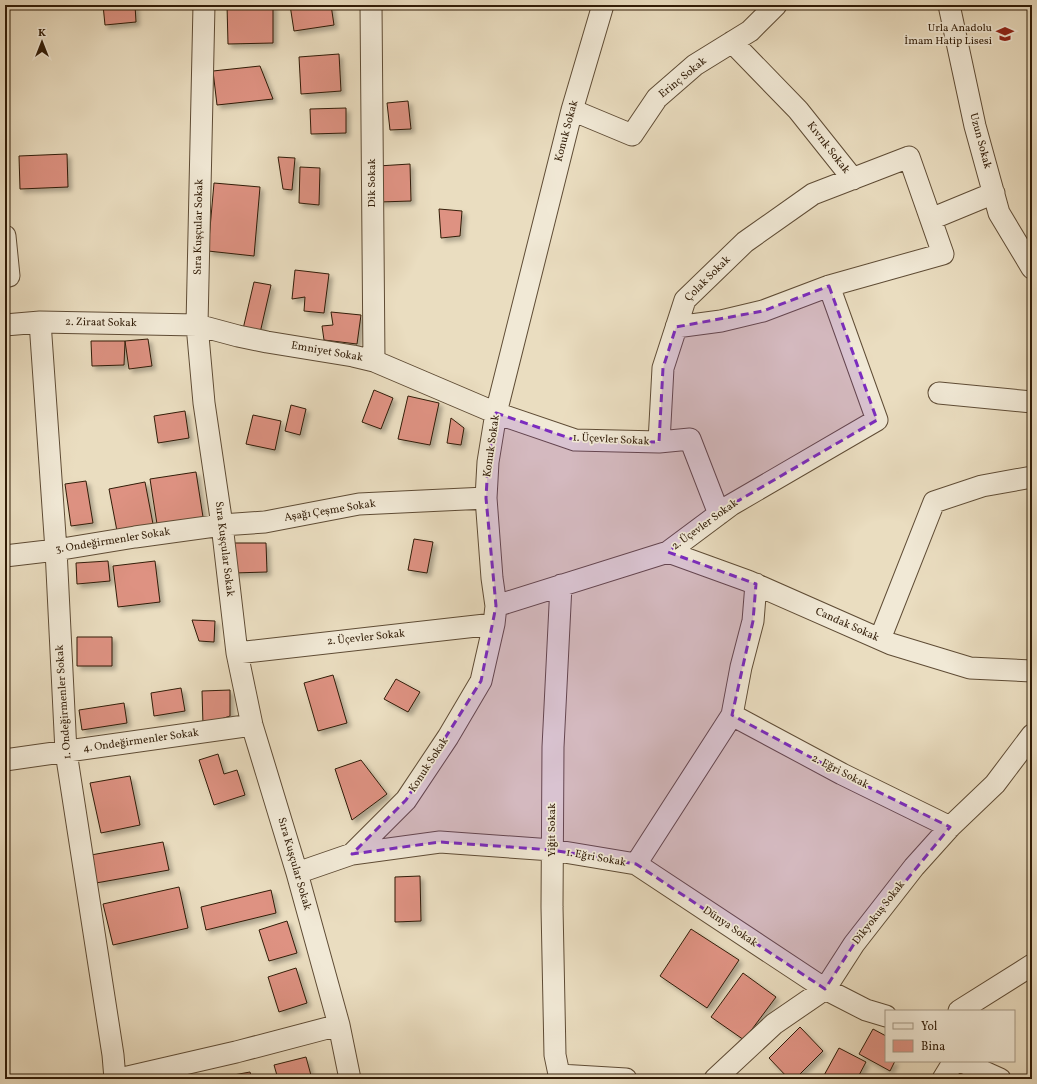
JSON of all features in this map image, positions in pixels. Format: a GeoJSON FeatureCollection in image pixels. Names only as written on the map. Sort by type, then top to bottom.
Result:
{"type":"FeatureCollection","features":[{"type":"Feature","properties":{"kind":"street","name":"Sıra Kuşçular Sokak"},"geometry":{"type":"LineString","coordinates":[[204,5],[197,325],[204,403],[222,525],[237,653],[252,725],[297,873],[339,1025],[350,1079]]}},
{"type":"Feature","properties":{"kind":"street","name":"Dik Sokak"},"geometry":{"type":"LineString","coordinates":[[371,5],[374,361]]}},
{"type":"Feature","properties":{"kind":"street","name":"Konuk Sokak"},"geometry":{"type":"LineString","coordinates":[[352,854],[406,800],[448,737],[481,681],[495,615],[486,498],[488,462],[496,413],[572,110],[603,5]]}},
{"type":"Feature","properties":{"kind":"street","name":"Erinç Sokak"},"geometry":{"type":"LineString","coordinates":[[572,110],[632,135],[657,98],[695,65],[750,31],[776,5]]}},
{"type":"Feature","properties":{"kind":"street","name":"Uzun Sokak"},"geometry":{"type":"LineString","coordinates":[[949,5],[975,126],[999,213],[1032,268]]}},
{"type":"Feature","properties":{"kind":"street","name":"Kıvrık Sokak"},"geometry":{"type":"LineString","coordinates":[[732,42],[798,110],[853,179],[909,157],[943,254],[829,286]]}},
{"type":"Feature","properties":{"kind":"street","name":"Çolak Sokak"},"geometry":{"type":"LineString","coordinates":[[659,442],[663,368],[685,300],[745,242],[813,194],[853,179]]}},
{"type":"Feature","properties":{"kind":"street"},"geometry":{"type":"LineString","coordinates":[[931,219],[994,193]]}},
{"type":"Feature","properties":{"kind":"street"},"geometry":{"type":"LineString","coordinates":[[5,236],[7,276]]}},
{"type":"Feature","properties":{"kind":"street"},"geometry":{"type":"LineString","coordinates":[[676,327],[721,321],[763,311],[829,286]]}},
{"type":"Feature","properties":{"kind":"street","name":"2. Üçevler Sokak"},"geometry":{"type":"LineString","coordinates":[[237,653],[495,615],[561,585],[668,552],[731,505],[878,420],[829,286]]}},
{"type":"Feature","properties":{"kind":"street","name":"2. Ziraat Sokak"},"geometry":{"type":"LineString","coordinates":[[5,325],[40,322],[197,325]]}},
{"type":"Feature","properties":{"kind":"street","name":"1. Ondeğirmenler Sokak"},"geometry":{"type":"LineString","coordinates":[[40,322],[56,550],[66,752],[113,1055],[115,1079]]}},
{"type":"Feature","properties":{"kind":"street","name":"Emniyet Sokak"},"geometry":{"type":"LineString","coordinates":[[197,325],[267,342],[353,356],[374,361],[496,413]]}},
{"type":"Feature","properties":{"kind":"street"},"geometry":{"type":"LineString","coordinates":[[939,393],[1032,402]]}},
{"type":"Feature","properties":{"kind":"street","name":"1. Üçevler Sokak"},"geometry":{"type":"LineString","coordinates":[[496,413],[575,440],[659,442],[690,439],[719,514]]}},
{"type":"Feature","properties":{"kind":"street"},"geometry":{"type":"LineString","coordinates":[[880,639],[934,502],[982,486],[1032,477]]}},
{"type":"Feature","properties":{"kind":"street","name":"Aşağı Çeşme Sokak"},"geometry":{"type":"LineString","coordinates":[[222,525],[265,522],[358,504],[486,498]]}},
{"type":"Feature","properties":{"kind":"street","name":"3. Ondeğirmenler Sokak"},"geometry":{"type":"LineString","coordinates":[[5,556],[56,550],[104,541],[222,525]]}},
{"type":"Feature","properties":{"kind":"street","name":"Candak Sokak"},"geometry":{"type":"LineString","coordinates":[[668,552],[756,584],[891,644],[970,668],[1032,671]]}},
{"type":"Feature","properties":{"kind":"street","name":"1. Eğri Sokak"},"geometry":{"type":"LineString","coordinates":[[297,873],[352,854],[440,842],[552,850],[636,864],[732,714],[740,667],[754,621],[756,584]]}},
{"type":"Feature","properties":{"kind":"street","name":"Yiğit Sokak"},"geometry":{"type":"LineString","coordinates":[[559,1077],[555,1055],[552,850],[553,747],[561,585]]}},
{"type":"Feature","properties":{"kind":"street","name":"2. Eğri Sokak"},"geometry":{"type":"LineString","coordinates":[[732,714],[842,774],[950,826]]}},
{"type":"Feature","properties":{"kind":"street","name":"4. Ondeğirmenler Sokak"},"geometry":{"type":"LineString","coordinates":[[5,760],[252,725]]}},
{"type":"Feature","properties":{"kind":"street","name":"Dikyokuş Sokak"},"geometry":{"type":"LineString","coordinates":[[715,1079],[774,1024],[825,989],[854,944],[914,867],[950,826],[995,784],[1032,735]]}},
{"type":"Feature","properties":{"kind":"street","name":"Dünya Sokak"},"geometry":{"type":"LineString","coordinates":[[636,864],[825,989],[866,1010],[885,1016]]}},
{"type":"Feature","properties":{"kind":"street"},"geometry":{"type":"LineString","coordinates":[[961,1010],[1032,965]]}},
{"type":"Feature","properties":{"kind":"street"},"geometry":{"type":"LineString","coordinates":[[119,1079],[236,1052],[339,1025]]}},
{"type":"Feature","properties":{"kind":"street"},"geometry":{"type":"LineString","coordinates":[[943,1079],[953,1062]]}},
{"type":"Feature","properties":{"kind":"street"},"geometry":{"type":"LineString","coordinates":[[962,1062],[1000,1079]]}},
{"type":"Feature","properties":{"kind":"street"},"geometry":{"type":"LineString","coordinates":[[559,1077],[626,1079]]}},
{"type":"Feature","properties":{"kind":"highlighted area"},"geometry":{"type":"Polygon","coordinates":[[[829,286],[877,420],[731,505],[668,552],[756,584],[753,621],[732,715],[842,774],[950,827],[854,944],[825,989],[636,864],[552,850],[440,842],[352,854],[406,800],[481,681],[496,606],[486,498],[488,462],[496,413],[575,440],[659,442],[663,368],[676,327],[763,311],[829,286]]]}},
{"type":"Feature","properties":{"kind":"building"},"geometry":{"type":"Polygon","coordinates":[[[103,5],[135,5],[136,22],[105,25],[103,5]]]}},
{"type":"Feature","properties":{"kind":"building"},"geometry":{"type":"Polygon","coordinates":[[[227,5],[273,5],[273,43],[228,44],[227,5]]]}},
{"type":"Feature","properties":{"kind":"building"},"geometry":{"type":"Polygon","coordinates":[[[290,5],[331,5],[334,25],[294,31],[290,5]]]}},
{"type":"Feature","properties":{"kind":"building"},"geometry":{"type":"Polygon","coordinates":[[[339,54],[341,91],[301,94],[299,57],[339,54]]]}},
{"type":"Feature","properties":{"kind":"building"},"geometry":{"type":"Polygon","coordinates":[[[260,66],[273,99],[217,105],[213,71],[260,66]]]}},
{"type":"Feature","properties":{"kind":"building"},"geometry":{"type":"Polygon","coordinates":[[[408,101],[411,129],[390,130],[387,103],[408,101]]]}},
{"type":"Feature","properties":{"kind":"building"},"geometry":{"type":"Polygon","coordinates":[[[346,108],[346,133],[311,134],[310,109],[346,108]]]}},
{"type":"Feature","properties":{"kind":"building"},"geometry":{"type":"Polygon","coordinates":[[[67,154],[68,187],[20,189],[19,156],[67,154]]]}},
{"type":"Feature","properties":{"kind":"building"},"geometry":{"type":"Polygon","coordinates":[[[278,157],[295,158],[292,190],[283,189],[278,157]]]}},
{"type":"Feature","properties":{"kind":"building"},"geometry":{"type":"Polygon","coordinates":[[[410,164],[411,201],[379,202],[378,166],[410,164]]]}},
{"type":"Feature","properties":{"kind":"building"},"geometry":{"type":"Polygon","coordinates":[[[300,167],[320,168],[319,205],[299,203],[300,167]]]}},
{"type":"Feature","properties":{"kind":"building"},"geometry":{"type":"Polygon","coordinates":[[[214,183],[260,187],[254,256],[208,251],[214,183]]]}},
{"type":"Feature","properties":{"kind":"building"},"geometry":{"type":"Polygon","coordinates":[[[439,209],[462,211],[460,236],[441,238],[439,209]]]}},
{"type":"Feature","properties":{"kind":"building"},"geometry":{"type":"Polygon","coordinates":[[[295,270],[329,274],[324,313],[304,311],[305,297],[292,299],[295,270]]]}},
{"type":"Feature","properties":{"kind":"building"},"geometry":{"type":"Polygon","coordinates":[[[254,282],[271,285],[260,333],[243,329],[254,282]]]}},
{"type":"Feature","properties":{"kind":"building"},"geometry":{"type":"Polygon","coordinates":[[[331,312],[361,315],[357,344],[324,340],[322,326],[333,325],[331,312]]]}},
{"type":"Feature","properties":{"kind":"building"},"geometry":{"type":"Polygon","coordinates":[[[148,339],[152,366],[129,369],[125,341],[148,339]]]}},
{"type":"Feature","properties":{"kind":"building"},"geometry":{"type":"Polygon","coordinates":[[[91,341],[125,341],[124,365],[92,366],[91,341]]]}},
{"type":"Feature","properties":{"kind":"building"},"geometry":{"type":"Polygon","coordinates":[[[374,390],[393,398],[381,429],[362,422],[374,390]]]}},
{"type":"Feature","properties":{"kind":"building"},"geometry":{"type":"Polygon","coordinates":[[[408,396],[439,403],[430,445],[398,439],[408,396]]]}},
{"type":"Feature","properties":{"kind":"building"},"geometry":{"type":"Polygon","coordinates":[[[291,405],[306,409],[300,435],[285,431],[291,405]]]}},
{"type":"Feature","properties":{"kind":"building"},"geometry":{"type":"Polygon","coordinates":[[[185,411],[189,438],[158,443],[154,416],[185,411]]]}},
{"type":"Feature","properties":{"kind":"building"},"geometry":{"type":"Polygon","coordinates":[[[253,415],[281,421],[275,450],[246,444],[253,415]]]}},
{"type":"Feature","properties":{"kind":"building"},"geometry":{"type":"Polygon","coordinates":[[[451,418],[464,428],[461,445],[447,443],[451,418]]]}},
{"type":"Feature","properties":{"kind":"building"},"geometry":{"type":"Polygon","coordinates":[[[196,472],[203,517],[157,524],[150,479],[196,472]]]}},
{"type":"Feature","properties":{"kind":"building"},"geometry":{"type":"Polygon","coordinates":[[[86,481],[93,523],[71,526],[65,484],[86,481]]]}},
{"type":"Feature","properties":{"kind":"building"},"geometry":{"type":"Polygon","coordinates":[[[145,482],[153,524],[117,531],[109,489],[145,482]]]}},
{"type":"Feature","properties":{"kind":"building"},"geometry":{"type":"Polygon","coordinates":[[[414,539],[433,542],[427,573],[408,570],[414,539]]]}},
{"type":"Feature","properties":{"kind":"building"},"geometry":{"type":"Polygon","coordinates":[[[232,543],[266,543],[267,572],[233,573],[232,543]]]}},
{"type":"Feature","properties":{"kind":"building"},"geometry":{"type":"Polygon","coordinates":[[[108,561],[110,581],[77,584],[76,563],[108,561]]]}},
{"type":"Feature","properties":{"kind":"building"},"geometry":{"type":"Polygon","coordinates":[[[155,561],[160,602],[118,607],[113,566],[155,561]]]}},
{"type":"Feature","properties":{"kind":"building"},"geometry":{"type":"Polygon","coordinates":[[[192,620],[215,621],[214,642],[199,641],[192,620]]]}},
{"type":"Feature","properties":{"kind":"building"},"geometry":{"type":"Polygon","coordinates":[[[77,637],[112,637],[112,666],[77,666],[77,637]]]}},
{"type":"Feature","properties":{"kind":"building"},"geometry":{"type":"Polygon","coordinates":[[[333,675],[347,723],[318,731],[304,683],[333,675]]]}},
{"type":"Feature","properties":{"kind":"building"},"geometry":{"type":"Polygon","coordinates":[[[396,679],[420,692],[408,712],[384,699],[396,679]]]}},
{"type":"Feature","properties":{"kind":"building"},"geometry":{"type":"Polygon","coordinates":[[[181,688],[185,711],[154,716],[151,693],[181,688]]]}},
{"type":"Feature","properties":{"kind":"building"},"geometry":{"type":"Polygon","coordinates":[[[230,690],[230,716],[203,725],[202,691],[230,690]]]}},
{"type":"Feature","properties":{"kind":"building"},"geometry":{"type":"Polygon","coordinates":[[[124,703],[127,723],[82,730],[79,710],[124,703]]]}},
{"type":"Feature","properties":{"kind":"building"},"geometry":{"type":"Polygon","coordinates":[[[218,754],[224,774],[237,770],[245,795],[214,805],[199,760],[218,754]]]}},
{"type":"Feature","properties":{"kind":"building"},"geometry":{"type":"Polygon","coordinates":[[[361,760],[387,794],[352,820],[335,769],[361,760]]]}},
{"type":"Feature","properties":{"kind":"building"},"geometry":{"type":"Polygon","coordinates":[[[130,776],[140,825],[101,833],[90,783],[130,776]]]}},
{"type":"Feature","properties":{"kind":"building"},"geometry":{"type":"Polygon","coordinates":[[[163,842],[169,870],[96,883],[91,855],[163,842]]]}},
{"type":"Feature","properties":{"kind":"building"},"geometry":{"type":"Polygon","coordinates":[[[420,876],[421,921],[395,922],[395,877],[420,876]]]}},
{"type":"Feature","properties":{"kind":"building"},"geometry":{"type":"Polygon","coordinates":[[[179,887],[188,928],[113,945],[103,904],[179,887]]]}},
{"type":"Feature","properties":{"kind":"building"},"geometry":{"type":"Polygon","coordinates":[[[271,890],[276,913],[206,930],[201,907],[271,890]]]}},
{"type":"Feature","properties":{"kind":"building"},"geometry":{"type":"Polygon","coordinates":[[[287,921],[297,953],[269,961],[259,930],[287,921]]]}},
{"type":"Feature","properties":{"kind":"building"},"geometry":{"type":"Polygon","coordinates":[[[691,929],[739,960],[707,1008],[660,976],[691,929]]]}},
{"type":"Feature","properties":{"kind":"building"},"geometry":{"type":"Polygon","coordinates":[[[296,968],[307,1003],[279,1012],[268,977],[296,968]]]}},
{"type":"Feature","properties":{"kind":"building"},"geometry":{"type":"Polygon","coordinates":[[[743,973],[776,997],[744,1040],[711,1017],[743,973]]]}},
{"type":"Feature","properties":{"kind":"building"},"geometry":{"type":"Polygon","coordinates":[[[800,1027],[823,1051],[795,1079],[789,1079],[769,1058],[800,1027]]]}},
{"type":"Feature","properties":{"kind":"building"},"geometry":{"type":"Polygon","coordinates":[[[873,1029],[885,1035],[885,1062],[894,1062],[890,1071],[859,1054],[873,1029]]]}},
{"type":"Feature","properties":{"kind":"building"},"geometry":{"type":"Polygon","coordinates":[[[839,1048],[866,1062],[857,1079],[822,1079],[839,1048]]]}},
{"type":"Feature","properties":{"kind":"building"},"geometry":{"type":"Polygon","coordinates":[[[306,1057],[312,1079],[278,1079],[274,1065],[306,1057]]]}},
{"type":"Feature","properties":{"kind":"building"},"geometry":{"type":"Polygon","coordinates":[[[250,1072],[252,1079],[217,1079],[217,1078],[250,1072]]]}},
{"type":"Feature","properties":{"kind":"place","name":"Urla Anadolu İmam Hatip Lisesi"},"geometry":{"type":"Point","coordinates":[1005,34]}}]}
